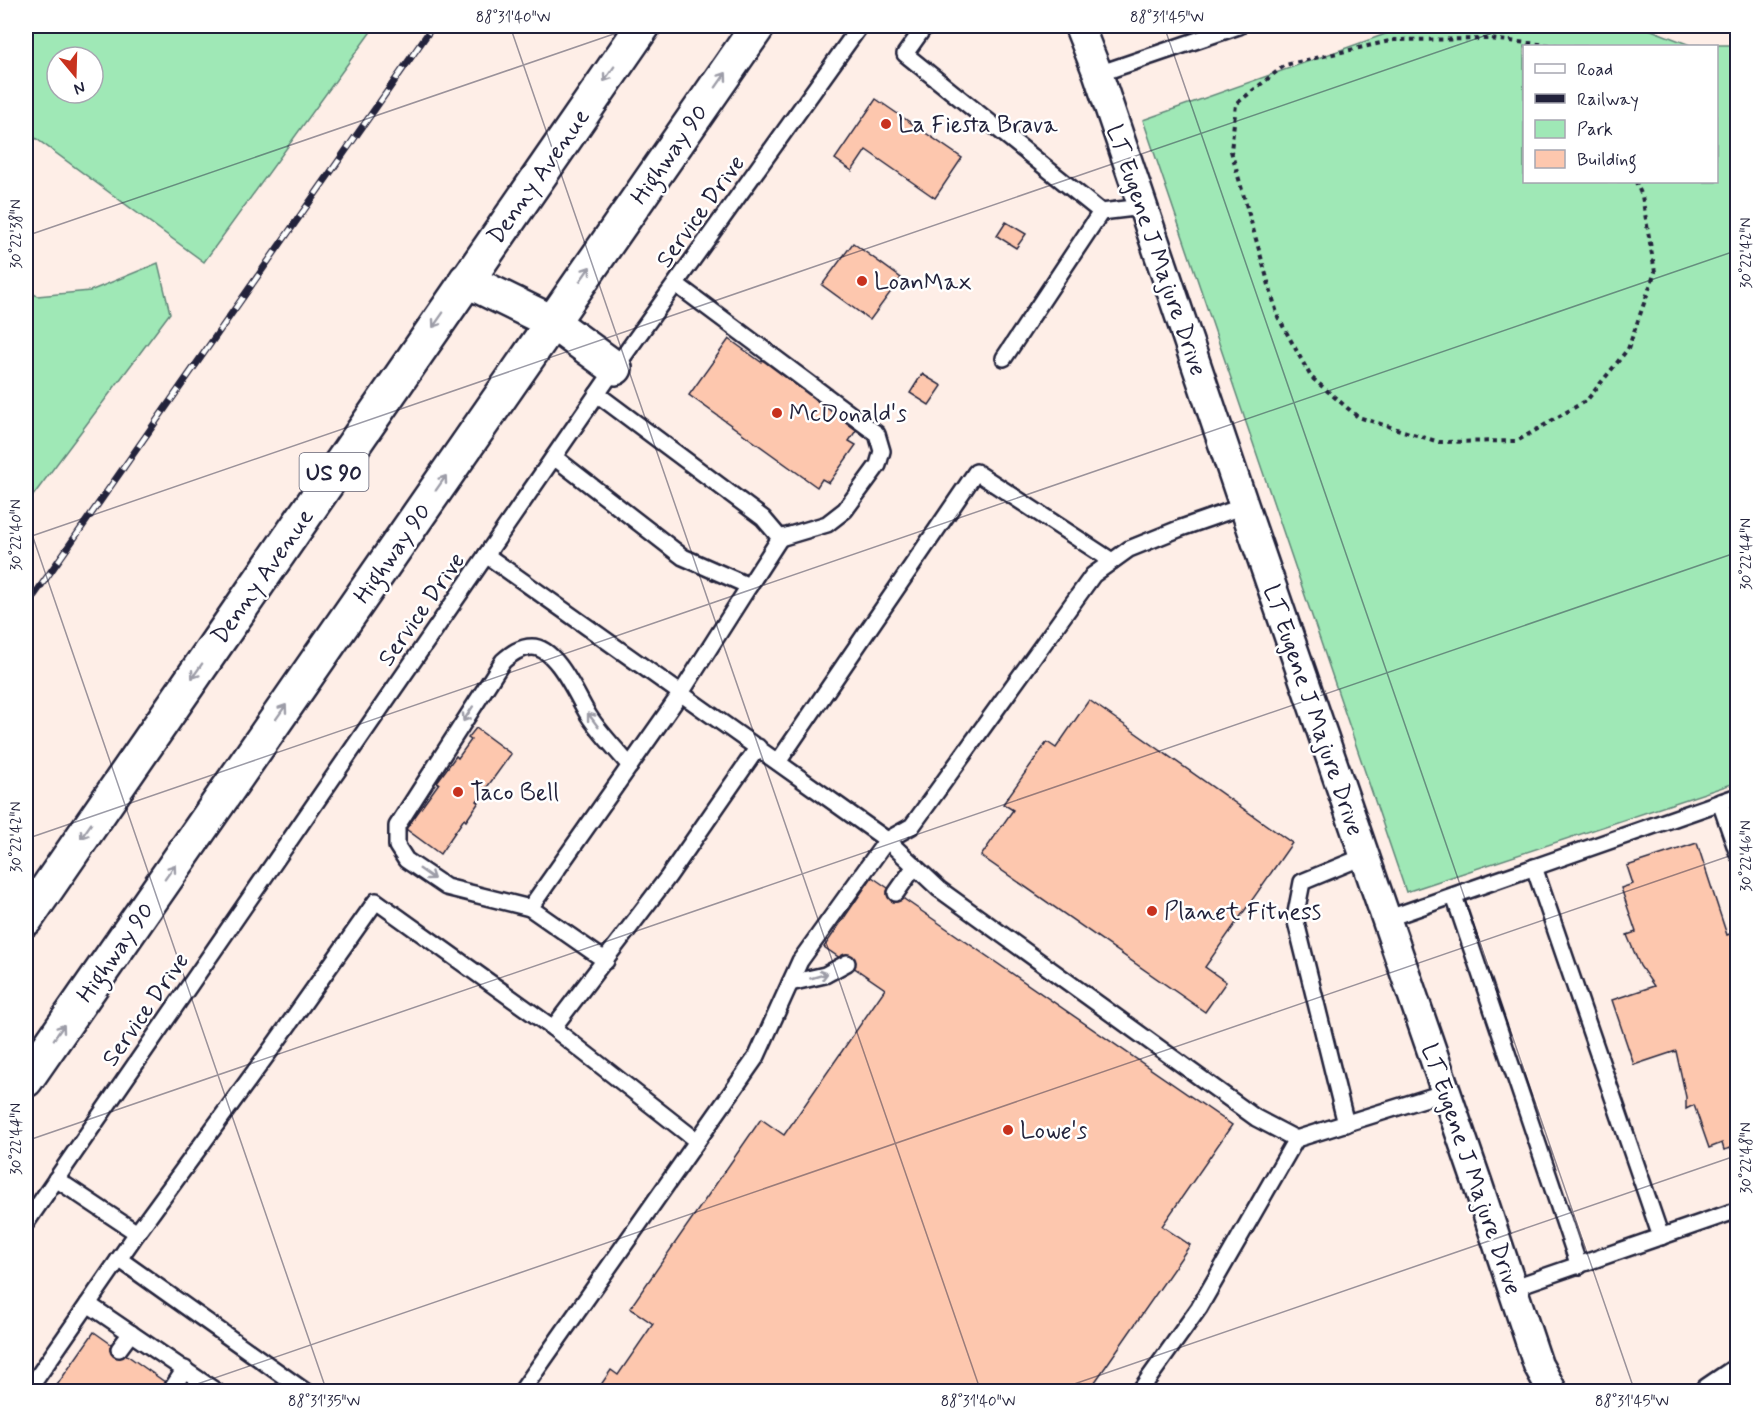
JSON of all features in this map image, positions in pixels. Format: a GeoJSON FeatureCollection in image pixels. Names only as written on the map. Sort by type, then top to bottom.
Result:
{"type":"FeatureCollection","features":[{"type":"Feature","properties":{"kind":"main road","name":"Denny Avenue"},"geometry":{"type":"LineString","coordinates":[[26,919],[643,26]]}},
{"type":"Feature","properties":{"kind":"main road","name":"Highway 90"},"geometry":{"type":"LineString","coordinates":[[26,1080],[758,26]]}},
{"type":"Feature","properties":{"kind":"main road"},"geometry":{"type":"LineString","coordinates":[[466,280],[552,322],[615,368]]}},
{"type":"Feature","properties":{"kind":"street","name":"LT Eugene J Majure Drive"},"geometry":{"type":"LineString","coordinates":[[1079,26],[1098,74],[1538,1365],[1553,1392]]}},
{"type":"Feature","properties":{"kind":"street"},"geometry":{"type":"LineString","coordinates":[[1710,1392],[1737,1373]]}},
{"type":"Feature","properties":{"kind":"lane","name":"Service Drive"},"geometry":{"type":"LineString","coordinates":[[26,1223],[615,368],[860,26]]}},
{"type":"Feature","properties":{"kind":"lane"},"geometry":{"type":"LineString","coordinates":[[925,26],[905,54],[1101,212],[1143,207]]}},
{"type":"Feature","properties":{"kind":"lane"},"geometry":{"type":"LineString","coordinates":[[1098,74],[1199,32],[1239,26]]}},
{"type":"Feature","properties":{"kind":"lane"},"geometry":{"type":"LineString","coordinates":[[1004,358],[1101,212]]}},
{"type":"Feature","properties":{"kind":"lane"},"geometry":{"type":"LineString","coordinates":[[530,908],[681,693],[780,538],[827,524],[845,510],[878,465],[882,451],[877,434],[676,284]]}},
{"type":"Feature","properties":{"kind":"lane"},"geometry":{"type":"LineString","coordinates":[[597,394],[763,518],[780,538]]}},
{"type":"Feature","properties":{"kind":"lane"},"geometry":{"type":"LineString","coordinates":[[554,457],[683,557],[749,586]]}},
{"type":"Feature","properties":{"kind":"lane"},"geometry":{"type":"LineString","coordinates":[[778,762],[976,472],[1112,561]]}},
{"type":"Feature","properties":{"kind":"lane"},"geometry":{"type":"LineString","coordinates":[[521,1392],[757,1056],[800,961],[887,840],[912,826],[1093,575],[1129,549],[1180,528],[1244,506]]}},
{"type":"Feature","properties":{"kind":"lane"},"geometry":{"type":"LineString","coordinates":[[486,555],[887,840],[939,889],[1256,1118],[1296,1139]]}},
{"type":"Feature","properties":{"kind":"lane"},"geometry":{"type":"LineString","coordinates":[[606,961],[530,908],[446,887],[406,860],[397,846],[397,826],[503,661],[515,651],[533,647],[549,654],[565,675],[590,717],[630,766]]}},
{"type":"Feature","properties":{"kind":"lane"},"geometry":{"type":"LineString","coordinates":[[553,1028],[668,877],[758,747]]}},
{"type":"Feature","properties":{"kind":"lane"},"geometry":{"type":"LineString","coordinates":[[1386,919],[1737,796]]}},
{"type":"Feature","properties":{"kind":"lane"},"geometry":{"type":"LineString","coordinates":[[1720,802],[1737,854]]}},
{"type":"Feature","properties":{"kind":"lane"},"geometry":{"type":"LineString","coordinates":[[1346,1124],[1295,918],[1302,882],[1365,856]]}},
{"type":"Feature","properties":{"kind":"lane"},"geometry":{"type":"LineString","coordinates":[[896,893],[915,866]]}},
{"type":"Feature","properties":{"kind":"lane"},"geometry":{"type":"LineString","coordinates":[[1534,867],[1661,1237]]}},
{"type":"Feature","properties":{"kind":"lane"},"geometry":{"type":"LineString","coordinates":[[1454,896],[1579,1266]]}},
{"type":"Feature","properties":{"kind":"lane"},"geometry":{"type":"LineString","coordinates":[[27,1392],[137,1233],[375,901],[553,1028],[697,1141]]}},
{"type":"Feature","properties":{"kind":"lane"},"geometry":{"type":"LineString","coordinates":[[790,983],[825,975],[847,963]]}},
{"type":"Feature","properties":{"kind":"lane"},"geometry":{"type":"LineString","coordinates":[[1139,1392],[1199,1308],[1296,1139],[1446,1092]]}},
{"type":"Feature","properties":{"kind":"lane"},"geometry":{"type":"LineString","coordinates":[[56,1179],[137,1233]]}},
{"type":"Feature","properties":{"kind":"lane"},"geometry":{"type":"LineString","coordinates":[[1512,1288],[1737,1210]]}},
{"type":"Feature","properties":{"kind":"lane"},"geometry":{"type":"LineString","coordinates":[[119,1259],[302,1390]]}},
{"type":"Feature","properties":{"kind":"lane"},"geometry":{"type":"LineString","coordinates":[[88,1304],[217,1392]]}},
{"type":"Feature","properties":{"kind":"lane"},"geometry":{"type":"LineString","coordinates":[[119,1349],[131,1333]]}},
{"type":"Feature","properties":{"kind":"lane"},"geometry":{"type":"LineString","coordinates":[[173,1387],[185,1369]]}},
{"type":"Feature","properties":{"kind":"path"},"geometry":{"type":"LineString","coordinates":[[1549,45],[1489,39],[1394,40],[1285,65],[1236,104],[1231,152],[1234,163],[1278,317],[1311,376],[1358,417],[1439,442],[1517,441],[1587,400],[1628,349],[1655,272],[1642,196],[1636,183]]}},
{"type":"Feature","properties":{"kind":"green space"},"geometry":{"type":"Polygon","coordinates":[[[26,26],[375,26],[204,262],[26,131],[26,26]]]}},
{"type":"Feature","properties":{"kind":"green space"},"geometry":{"type":"Polygon","coordinates":[[[1408,26],[1641,26],[1690,45],[1523,45],[1523,183],[1718,183],[1718,45],[1737,45],[1738,782],[1406,892],[1143,120],[1408,26]]]}},
{"type":"Feature","properties":{"kind":"green space"},"geometry":{"type":"Polygon","coordinates":[[[158,263],[170,313],[26,505],[26,289],[37,296],[90,291],[158,263]]]}},
{"type":"Feature","properties":{"kind":"building","name":"La Fiesta Brava"},"geometry":{"type":"Polygon","coordinates":[[[876,99],[962,158],[935,198],[866,150],[852,171],[835,159],[876,99]]]}},
{"type":"Feature","properties":{"kind":"building"},"geometry":{"type":"Polygon","coordinates":[[[1006,222],[1026,234],[1016,248],[997,236],[1006,222]]]}},
{"type":"Feature","properties":{"kind":"building","name":"LoanMax"},"geometry":{"type":"Polygon","coordinates":[[[853,243],[901,278],[870,320],[822,285],[853,243]]]}},
{"type":"Feature","properties":{"kind":"building","name":"McDonald's"},"geometry":{"type":"Polygon","coordinates":[[[729,339],[761,362],[767,355],[859,426],[849,441],[856,445],[829,483],[822,479],[817,487],[689,395],[729,339]]]}},
{"type":"Feature","properties":{"kind":"building"},"geometry":{"type":"Polygon","coordinates":[[[922,374],[942,386],[929,405],[910,393],[922,374]]]}},
{"type":"Feature","properties":{"kind":"building","name":"Planet Fitness"},"geometry":{"type":"Polygon","coordinates":[[[1089,700],[1292,843],[1205,967],[1226,982],[1205,1012],[981,856],[1013,810],[1003,804],[1047,742],[1056,748],[1089,700]]]}},
{"type":"Feature","properties":{"kind":"building","name":"Taco Bell"},"geometry":{"type":"Polygon","coordinates":[[[476,728],[511,754],[477,801],[479,802],[466,821],[464,819],[440,854],[406,829],[439,783],[437,782],[471,740],[468,738],[476,728]]]}},
{"type":"Feature","properties":{"kind":"building"},"geometry":{"type":"Polygon","coordinates":[[[1697,843],[1727,935],[1738,931],[1738,1146],[1724,1150],[1722,1143],[1709,1148],[1694,1105],[1686,1109],[1686,1097],[1676,1051],[1634,1065],[1612,1000],[1654,986],[1640,966],[1627,935],[1636,932],[1621,888],[1633,884],[1627,866],[1697,843]]]}},
{"type":"Feature","properties":{"kind":"building","name":"Lowe's"},"geometry":{"type":"Polygon","coordinates":[[[872,877],[1232,1125],[1162,1226],[1190,1245],[1088,1392],[596,1392],[611,1370],[618,1375],[653,1324],[630,1308],[761,1119],[784,1135],[885,989],[824,947],[872,877]]]}},
{"type":"Feature","properties":{"kind":"building"},"geometry":{"type":"Polygon","coordinates":[[[94,1332],[179,1392],[67,1392],[57,1385],[94,1332]]]}},
{"type":"Feature","properties":{"kind":"railway"},"geometry":{"type":"LineString","coordinates":[[26,607],[433,26]]}},
{"type":"Feature","properties":{"kind":"place","name":"La Fiesta Brava"},"geometry":{"type":"Point","coordinates":[886,124]}},
{"type":"Feature","properties":{"kind":"place","name":"LoanMax"},"geometry":{"type":"Point","coordinates":[862,281]}},
{"type":"Feature","properties":{"kind":"place","name":"McDonald's"},"geometry":{"type":"Point","coordinates":[777,413]}},
{"type":"Feature","properties":{"kind":"place","name":"Taco Bell"},"geometry":{"type":"Point","coordinates":[458,792]}},
{"type":"Feature","properties":{"kind":"place","name":"Planet Fitness"},"geometry":{"type":"Point","coordinates":[1152,911]}},
{"type":"Feature","properties":{"kind":"place","name":"Lowe's"},"geometry":{"type":"Point","coordinates":[1008,1130]}}]}
